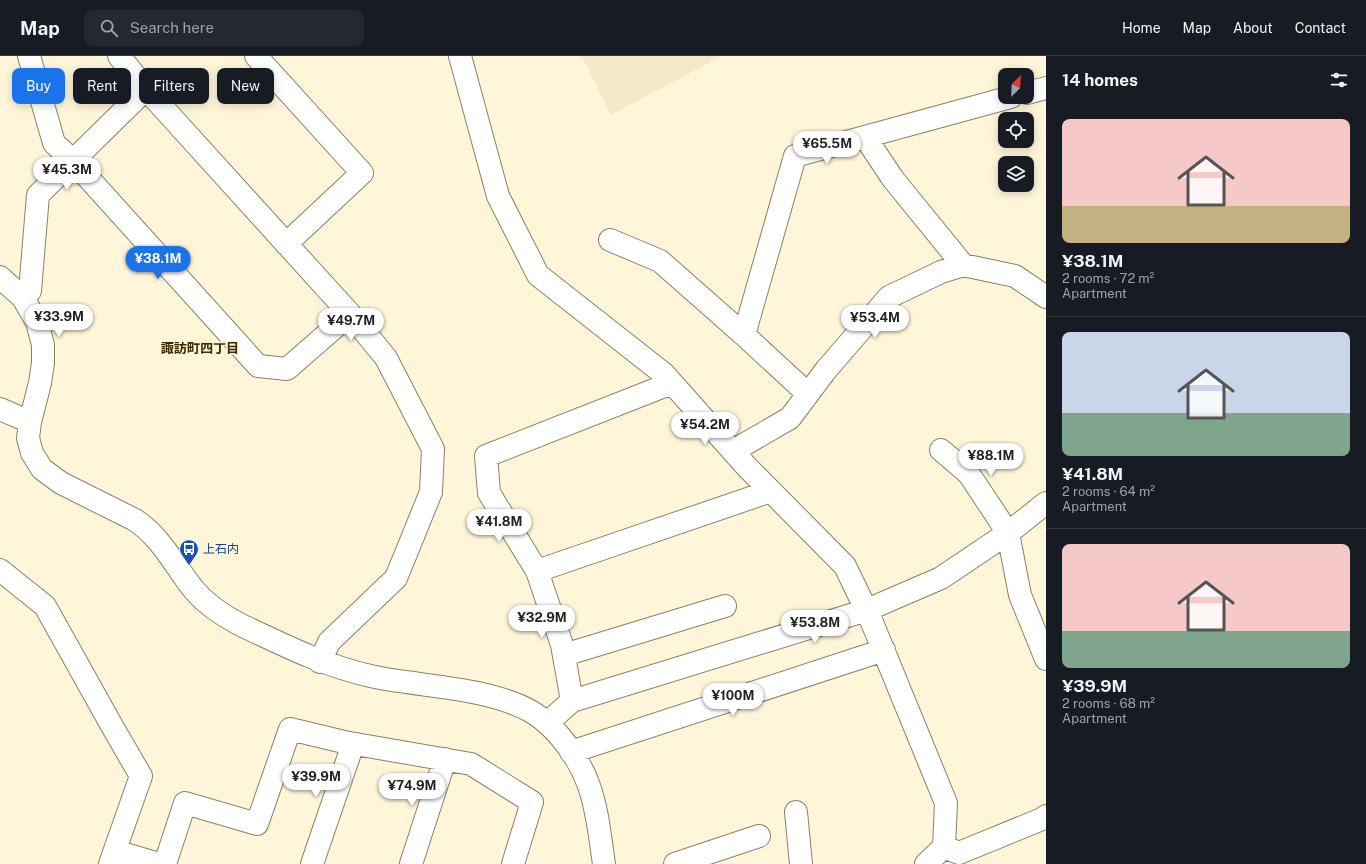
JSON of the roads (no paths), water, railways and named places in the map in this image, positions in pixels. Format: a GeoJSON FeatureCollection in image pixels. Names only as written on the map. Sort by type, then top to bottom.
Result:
{"type":"FeatureCollection","features":[{"type":"Feature","properties":{"kind":"street"},"geometry":{"type":"LineString","coordinates":[[29,56],[54,143],[73,161],[258,366],[287,369],[350,314]]}},
{"type":"Feature","properties":{"kind":"street"},"geometry":{"type":"LineString","coordinates":[[120,56],[139,80]]}},
{"type":"Feature","properties":{"kind":"street"},"geometry":{"type":"LineString","coordinates":[[256,56],[362,173],[286,244]]}},
{"type":"Feature","properties":{"kind":"street"},"geometry":{"type":"LineString","coordinates":[[460,56],[498,196],[538,275],[664,374],[733,451],[845,566],[867,610],[946,803],[944,847],[926,864]]}},
{"type":"Feature","properties":{"kind":"street"},"geometry":{"type":"LineString","coordinates":[[1034,91],[1046,88]]}},
{"type":"Feature","properties":{"kind":"street"},"geometry":{"type":"LineString","coordinates":[[23,298],[30,291],[38,195],[139,96]]}},
{"type":"Feature","properties":{"kind":"street"},"geometry":{"type":"LineString","coordinates":[[744,334],[795,156],[998,101]]}},
{"type":"Feature","properties":{"kind":"street"},"geometry":{"type":"LineString","coordinates":[[160,104],[350,314],[386,358],[433,449],[431,492],[396,578],[329,642],[320,662]]}},
{"type":"Feature","properties":{"kind":"street"},"geometry":{"type":"LineString","coordinates":[[865,137],[893,179],[963,265]]}},
{"type":"Feature","properties":{"kind":"street"},"geometry":{"type":"LineString","coordinates":[[610,240],[660,261],[744,334],[808,394]]}},
{"type":"Feature","properties":{"kind":"street"},"geometry":{"type":"LineString","coordinates":[[733,451],[790,418],[808,394],[889,297],[941,272],[963,265],[1015,276],[1046,297]]}},
{"type":"Feature","properties":{"kind":"street"},"geometry":{"type":"LineString","coordinates":[[0,277],[23,298],[37,322],[43,345],[43,363],[40,383],[30,422],[28,438],[32,453],[42,469],[61,484],[135,520],[146,527],[158,539],[194,590],[219,612],[238,623],[320,662],[343,670],[376,677],[477,693],[503,700],[531,712],[547,723],[571,752],[581,768],[589,787],[595,807],[604,864]]}},
{"type":"Feature","properties":{"kind":"street"},"geometry":{"type":"LineString","coordinates":[[572,701],[562,645],[537,572],[489,493],[486,456],[672,383]]}},
{"type":"Feature","properties":{"kind":"street"},"geometry":{"type":"LineString","coordinates":[[0,409],[30,422]]}},
{"type":"Feature","properties":{"kind":"street"},"geometry":{"type":"LineString","coordinates":[[941,450],[969,474],[1008,533],[1020,596],[1046,659]]}},
{"type":"Feature","properties":{"kind":"street"},"geometry":{"type":"LineString","coordinates":[[537,572],[771,491]]}},
{"type":"Feature","properties":{"kind":"street"},"geometry":{"type":"LineString","coordinates":[[547,723],[572,701],[867,610],[941,578],[1008,533],[1046,504]]}},
{"type":"Feature","properties":{"kind":"street"},"geometry":{"type":"LineString","coordinates":[[0,570],[45,606],[141,776],[113,857],[159,864]]}},
{"type":"Feature","properties":{"kind":"street"},"geometry":{"type":"LineString","coordinates":[[564,655],[725,606]]}},
{"type":"Feature","properties":{"kind":"street"},"geometry":{"type":"LineString","coordinates":[[571,752],[884,650]]}},
{"type":"Feature","properties":{"kind":"street"},"geometry":{"type":"LineString","coordinates":[[166,864],[185,803],[257,824],[290,729],[353,744],[471,764],[532,802],[513,864]]}},
{"type":"Feature","properties":{"kind":"street"},"geometry":{"type":"LineString","coordinates":[[312,864],[353,744]]}},
{"type":"Feature","properties":{"kind":"street"},"geometry":{"type":"LineString","coordinates":[[411,864],[445,760]]}},
{"type":"Feature","properties":{"kind":"street"},"geometry":{"type":"LineString","coordinates":[[796,812],[801,864]]}},
{"type":"Feature","properties":{"kind":"street"},"geometry":{"type":"LineString","coordinates":[[944,847],[960,853],[1046,816]]}},
{"type":"Feature","properties":{"kind":"street"},"geometry":{"type":"LineString","coordinates":[[675,864],[760,836]]}},
{"type":"Feature","properties":{"kind":"place","name":"上石内"},"geometry":{"type":"Point","coordinates":[189,566]}},
{"type":"Feature","properties":{"kind":"district","name":"諏訪町四丁目"},"geometry":{"type":"Point","coordinates":[200,348]}}]}
